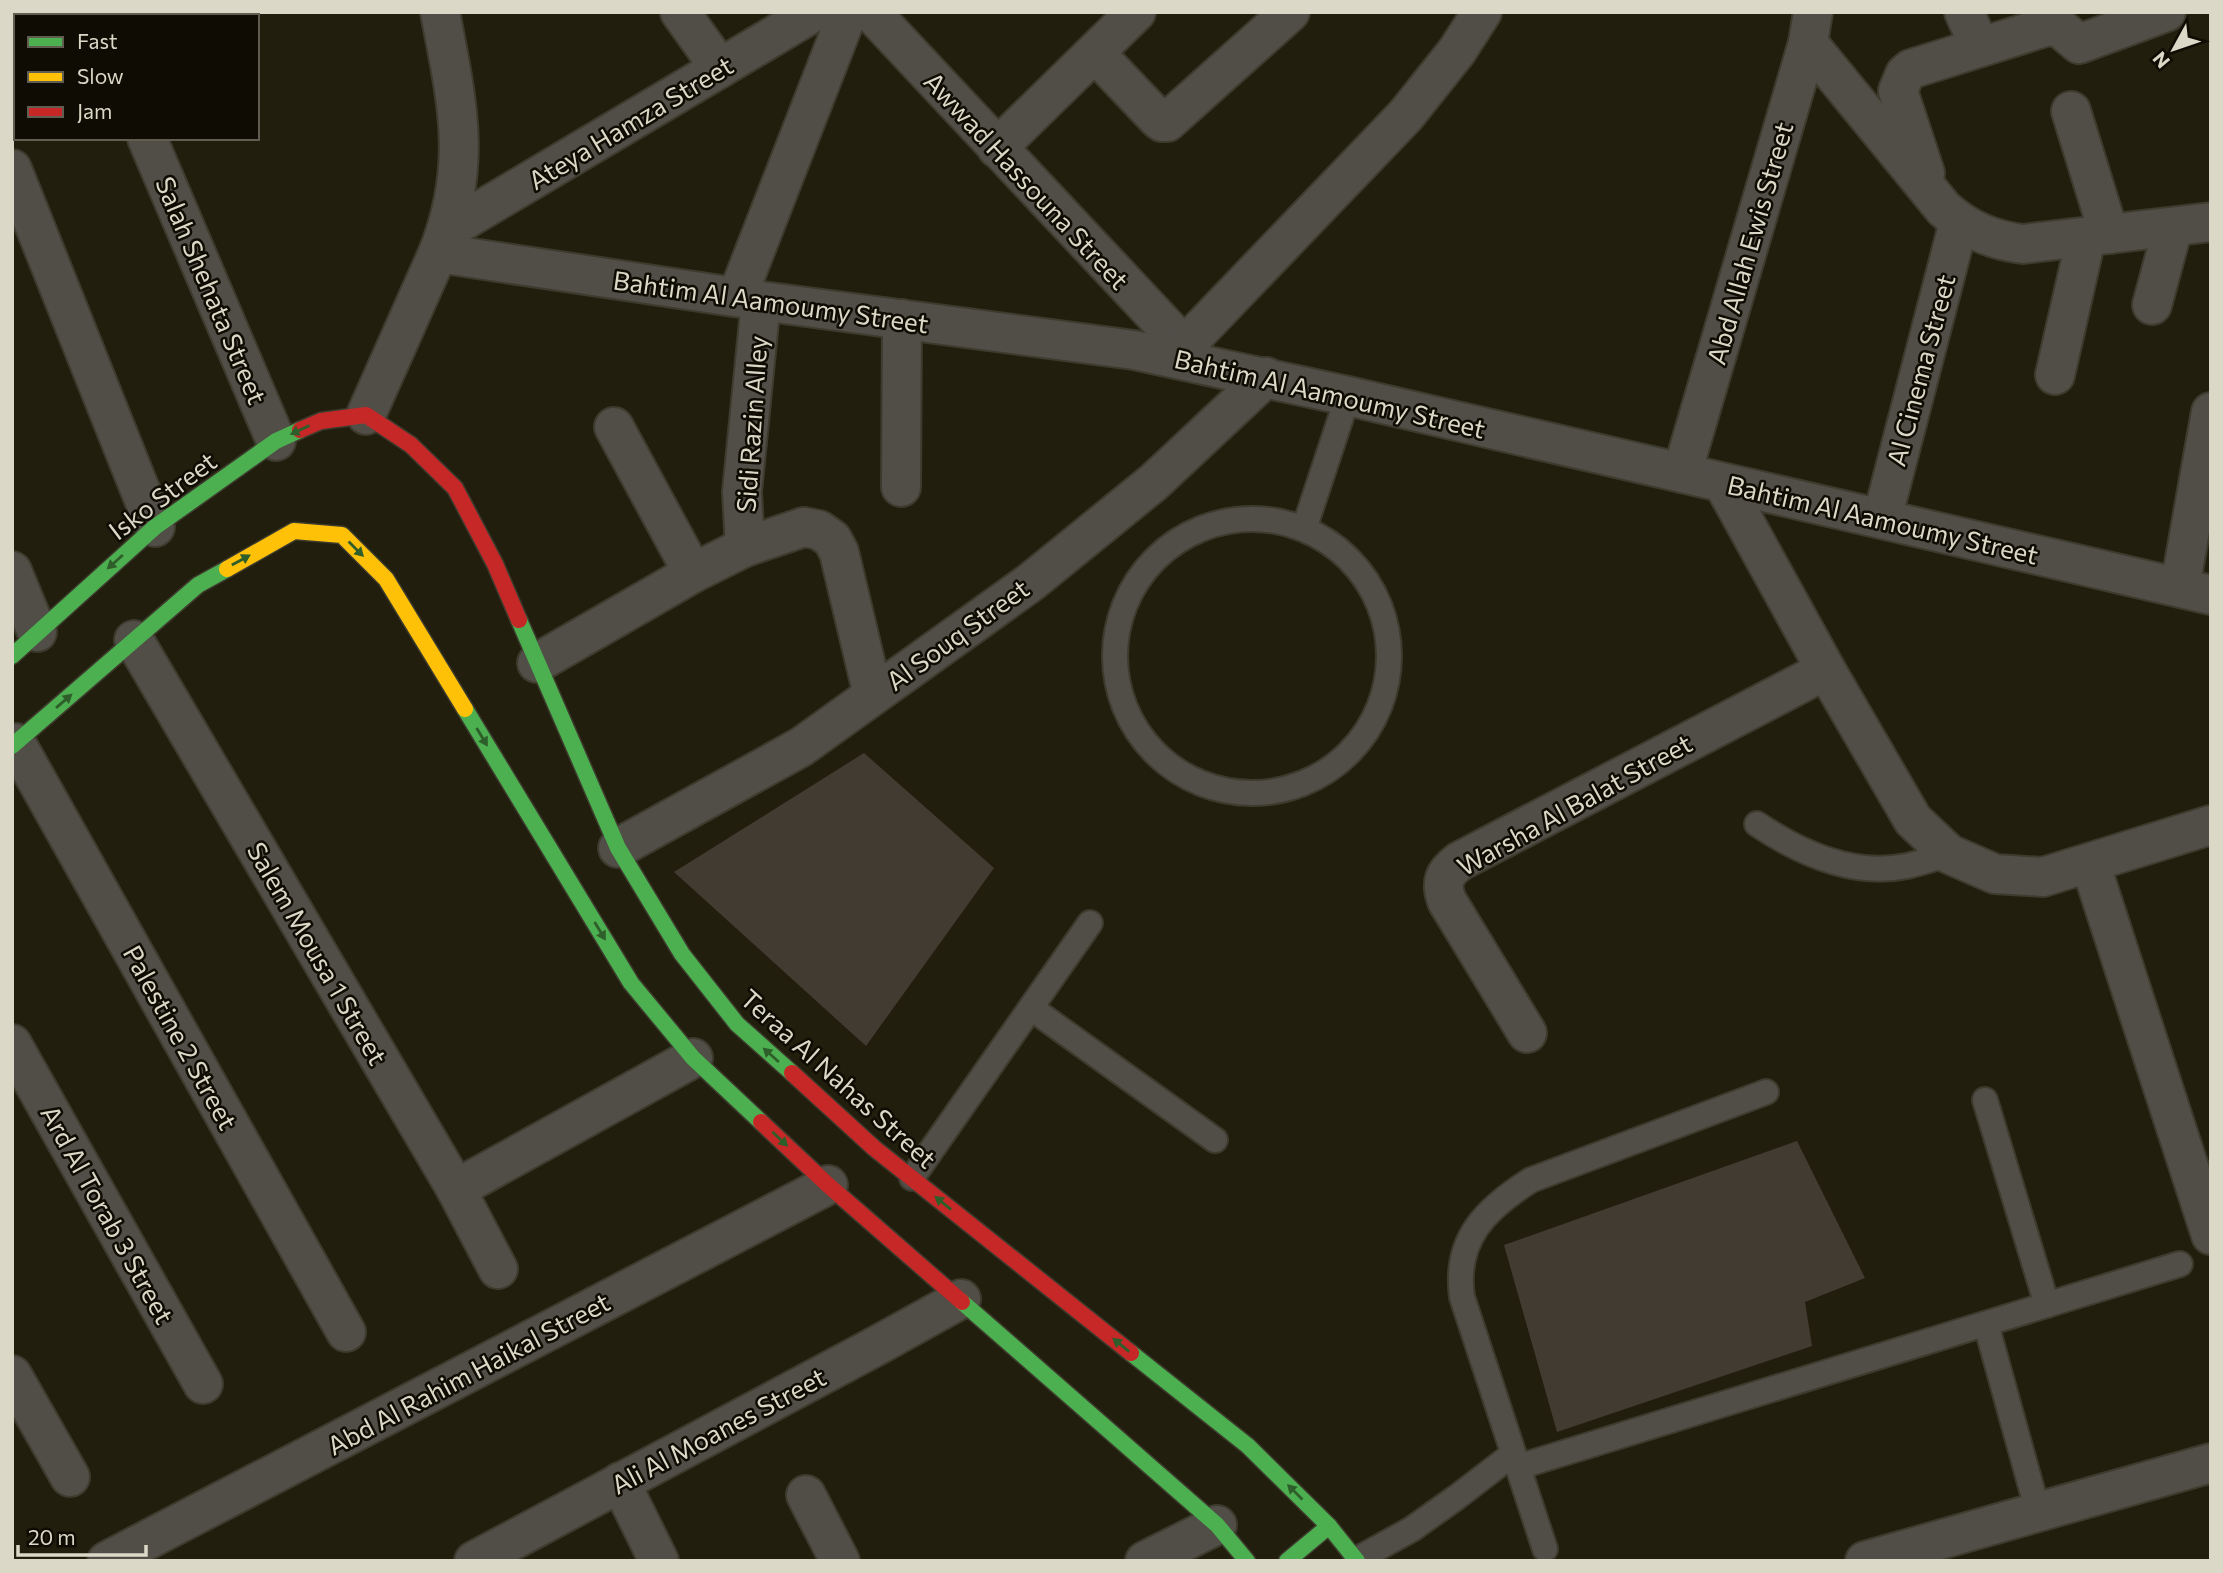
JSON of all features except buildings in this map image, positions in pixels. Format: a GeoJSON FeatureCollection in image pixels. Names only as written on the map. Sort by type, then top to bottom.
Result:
{"type":"FeatureCollection","features":[{"type":"Feature","properties":{"kind":"main road","name":"Isko Street"},"geometry":{"type":"LineString","coordinates":[[24,644],[155,527],[276,441],[321,421],[366,415]]}},
{"type":"Feature","properties":{"kind":"main road","name":"Teraa Al Nahas Street"},"geometry":{"type":"LineString","coordinates":[[366,415],[411,445],[454,488],[495,565],[618,848],[682,954],[737,1024],[874,1148],[1248,1446],[1329,1526],[1356,1560]]}},
{"type":"Feature","properties":{"kind":"main road"},"geometry":{"type":"LineString","coordinates":[[14,744],[198,585],[294,531],[342,534],[386,579],[631,983],[693,1058],[828,1185],[1217,1525],[1247,1561]]}},
{"type":"Feature","properties":{"kind":"main road"},"geometry":{"type":"LineString","coordinates":[[1287,1561],[1329,1526]]}},
{"type":"Feature","properties":{"kind":"street"},"geometry":{"type":"LineString","coordinates":[[366,415],[442,242],[457,188],[460,144],[456,99],[440,12]]}},
{"type":"Feature","properties":{"kind":"street"},"geometry":{"type":"LineString","coordinates":[[680,12],[720,68]]}},
{"type":"Feature","properties":{"kind":"street","name":"Ateya Hamza Street"},"geometry":{"type":"LineString","coordinates":[[442,242],[814,12]]}},
{"type":"Feature","properties":{"kind":"street","name":"Sidi Razin Alley"},"geometry":{"type":"LineString","coordinates":[[745,547],[742,492],[749,299],[848,12]]}},
{"type":"Feature","properties":{"kind":"street","name":"Awwad Hassouna Street"},"geometry":{"type":"LineString","coordinates":[[872,12],[1178,352]]}},
{"type":"Feature","properties":{"kind":"street"},"geometry":{"type":"LineString","coordinates":[[997,148],[1136,12]]}},
{"type":"Feature","properties":{"kind":"street"},"geometry":{"type":"LineString","coordinates":[[1095,53],[1157,118],[1167,122],[1290,12]]}},
{"type":"Feature","properties":{"kind":"street"},"geometry":{"type":"LineString","coordinates":[[1178,352],[1406,115],[1457,51],[1482,12]]}},
{"type":"Feature","properties":{"kind":"street"},"geometry":{"type":"LineString","coordinates":[[1964,12],[1980,47]]}},
{"type":"Feature","properties":{"kind":"street"},"geometry":{"type":"LineString","coordinates":[[1932,195],[1898,91],[1905,74],[1911,69],[2043,27],[2060,27],[2079,44],[2166,12]]}},
{"type":"Feature","properties":{"kind":"street"},"geometry":{"type":"LineString","coordinates":[[1810,28],[1932,195],[1959,222],[1979,233],[2000,241],[2023,244],[2211,222]]}},
{"type":"Feature","properties":{"kind":"street","name":"Abd Allah Ewis Street"},"geometry":{"type":"LineString","coordinates":[[1682,473],[1810,28]]}},
{"type":"Feature","properties":{"kind":"street"},"geometry":{"type":"LineString","coordinates":[[2055,376],[2097,236],[2071,111]]}},
{"type":"Feature","properties":{"kind":"street","name":"Salah Shehata Street"},"geometry":{"type":"LineString","coordinates":[[148,140],[276,441]]}},
{"type":"Feature","properties":{"kind":"street"},"geometry":{"type":"LineString","coordinates":[[12,169],[155,527]]}},
{"type":"Feature","properties":{"kind":"street","name":"Al Cinema Street"},"geometry":{"type":"LineString","coordinates":[[1882,519],[1959,222]]}},
{"type":"Feature","properties":{"kind":"street"},"geometry":{"type":"LineString","coordinates":[[2152,305],[2174,227]]}},
{"type":"Feature","properties":{"kind":"street","name":"Bahtim Al Aamoumy Street"},"geometry":{"type":"LineString","coordinates":[[442,242],[749,299],[1134,350],[1178,352],[1266,377],[2196,591]]}},
{"type":"Feature","properties":{"kind":"street"},"geometry":{"type":"LineString","coordinates":[[901,487],[902,319]]}},
{"type":"Feature","properties":{"kind":"street","name":"Al Souq Street"},"geometry":{"type":"LineString","coordinates":[[618,848],[801,747],[1031,582],[1154,482],[1266,377]]}},
{"type":"Feature","properties":{"kind":"street"},"geometry":{"type":"LineString","coordinates":[[2196,591],[2211,412]]}},
{"type":"Feature","properties":{"kind":"street"},"geometry":{"type":"LineString","coordinates":[[614,427],[693,573]]}},
{"type":"Feature","properties":{"kind":"street"},"geometry":{"type":"LineString","coordinates":[[1723,483],[1826,670],[1913,820],[1950,854],[1995,874],[2043,877],[2211,825]]}},
{"type":"Feature","properties":{"kind":"street"},"geometry":{"type":"LineString","coordinates":[[537,663],[693,573],[745,547],[804,527],[819,530],[831,539],[839,552],[873,695]]}},
{"type":"Feature","properties":{"kind":"street"},"geometry":{"type":"LineString","coordinates":[[12,571],[24,644]]}},
{"type":"Feature","properties":{"kind":"street","name":"Salem Mousa 1 Street"},"geometry":{"type":"LineString","coordinates":[[134,640],[456,1189],[498,1269]]}},
{"type":"Feature","properties":{"kind":"street","name":"Warsha Al Balat Street"},"geometry":{"type":"LineString","coordinates":[[1527,1033],[1447,901],[1443,890],[1450,868],[1472,854],[1826,670]]}},
{"type":"Feature","properties":{"kind":"street","name":"Palestine 2 Street"},"geometry":{"type":"LineString","coordinates":[[14,744],[346,1332]]}},
{"type":"Feature","properties":{"kind":"street"},"geometry":{"type":"LineString","coordinates":[[2090,863],[2202,1181],[2211,1235]]}},
{"type":"Feature","properties":{"kind":"street","name":"Ard Al Torab 3 Street"},"geometry":{"type":"LineString","coordinates":[[12,1044],[203,1384]]}},
{"type":"Feature","properties":{"kind":"street"},"geometry":{"type":"LineString","coordinates":[[456,1189],[693,1058]]}},
{"type":"Feature","properties":{"kind":"street","name":"Abd Al Rahim Haikal Street"},"geometry":{"type":"LineString","coordinates":[[107,1561],[828,1185]]}},
{"type":"Feature","properties":{"kind":"street","name":"Ali Al Moanes Street"},"geometry":{"type":"LineString","coordinates":[[474,1561],[961,1299]]}},
{"type":"Feature","properties":{"kind":"street"},"geometry":{"type":"LineString","coordinates":[[12,1375],[70,1477]]}},
{"type":"Feature","properties":{"kind":"street"},"geometry":{"type":"LineString","coordinates":[[1865,1561],[2211,1463]]}},
{"type":"Feature","properties":{"kind":"street"},"geometry":{"type":"LineString","coordinates":[[620,1482],[659,1561]]}},
{"type":"Feature","properties":{"kind":"street"},"geometry":{"type":"LineString","coordinates":[[806,1495],[840,1561]]}},
{"type":"Feature","properties":{"kind":"street"},"geometry":{"type":"LineString","coordinates":[[1145,1561],[1217,1525]]}},
{"type":"Feature","properties":{"kind":"lane"},"geometry":{"type":"LineString","coordinates":[[1304,530],[1348,396]]}},
{"type":"Feature","properties":{"kind":"lane"},"geometry":{"type":"LineString","coordinates":[[1244,518],[1275,521],[1304,530],[1331,544],[1354,565],[1372,590],[1380,609],[1389,649],[1387,680],[1379,709],[1357,744],[1343,759],[1318,777],[1289,788],[1260,793],[1228,792],[1199,783],[1172,768],[1149,747],[1131,722],[1119,693],[1114,663],[1116,632],[1125,603],[1146,568],[1160,553],[1185,535],[1214,524],[1244,518]]}},
{"type":"Feature","properties":{"kind":"lane"},"geometry":{"type":"LineString","coordinates":[[1756,824],[1786,844],[1819,858],[1854,866],[1905,867],[1950,854]]}},
{"type":"Feature","properties":{"kind":"lane"},"geometry":{"type":"LineString","coordinates":[[912,1178],[1090,923]]}},
{"type":"Feature","properties":{"kind":"lane"},"geometry":{"type":"LineString","coordinates":[[1031,1008],[1215,1140]]}},
{"type":"Feature","properties":{"kind":"lane"},"geometry":{"type":"LineString","coordinates":[[1545,1549],[1462,1297],[1461,1263],[1466,1246],[1474,1231],[1499,1202],[1531,1180],[1766,1092]]}},
{"type":"Feature","properties":{"kind":"lane"},"geometry":{"type":"LineString","coordinates":[[1985,1100],[2047,1305]]}},
{"type":"Feature","properties":{"kind":"lane"},"geometry":{"type":"LineString","coordinates":[[1356,1560],[1412,1529],[1516,1460],[1986,1324],[2180,1264]]}},
{"type":"Feature","properties":{"kind":"lane"},"geometry":{"type":"LineString","coordinates":[[1986,1324],[2038,1512]]}},
{"type":"Feature","properties":{"kind":"traffic: fast"},"geometry":{"type":"LineString","coordinates":[[12,656],[155,527],[276,441],[300,430]]}},
{"type":"Feature","properties":{"kind":"traffic: fast"},"geometry":{"type":"LineString","coordinates":[[12,746],[198,585],[227,569]]}},
{"type":"Feature","properties":{"kind":"traffic: fast"},"geometry":{"type":"LineString","coordinates":[[519,620],[618,848],[682,954],[737,1024],[792,1073]]}},
{"type":"Feature","properties":{"kind":"traffic: fast"},"geometry":{"type":"LineString","coordinates":[[465,709],[631,983],[693,1058],[761,1122]]}},
{"type":"Feature","properties":{"kind":"traffic: fast"},"geometry":{"type":"LineString","coordinates":[[962,1302],[1217,1525],[1247,1561]]}},
{"type":"Feature","properties":{"kind":"traffic: fast"},"geometry":{"type":"LineString","coordinates":[[1131,1353],[1248,1446],[1329,1526],[1357,1561]]}},
{"type":"Feature","properties":{"kind":"traffic: fast"},"geometry":{"type":"LineString","coordinates":[[1287,1561],[1329,1526]]}},
{"type":"Feature","properties":{"kind":"traffic: slow"},"geometry":{"type":"LineString","coordinates":[[227,569],[294,531],[342,535],[386,579],[465,709]]}},
{"type":"Feature","properties":{"kind":"traffic: jam"},"geometry":{"type":"LineString","coordinates":[[300,430],[321,421],[366,415],[411,445],[455,488],[495,564],[519,620]]}},
{"type":"Feature","properties":{"kind":"traffic: jam"},"geometry":{"type":"LineString","coordinates":[[792,1073],[874,1148],[1131,1353]]}},
{"type":"Feature","properties":{"kind":"traffic: jam"},"geometry":{"type":"LineString","coordinates":[[761,1122],[828,1185],[962,1302]]}}]}
